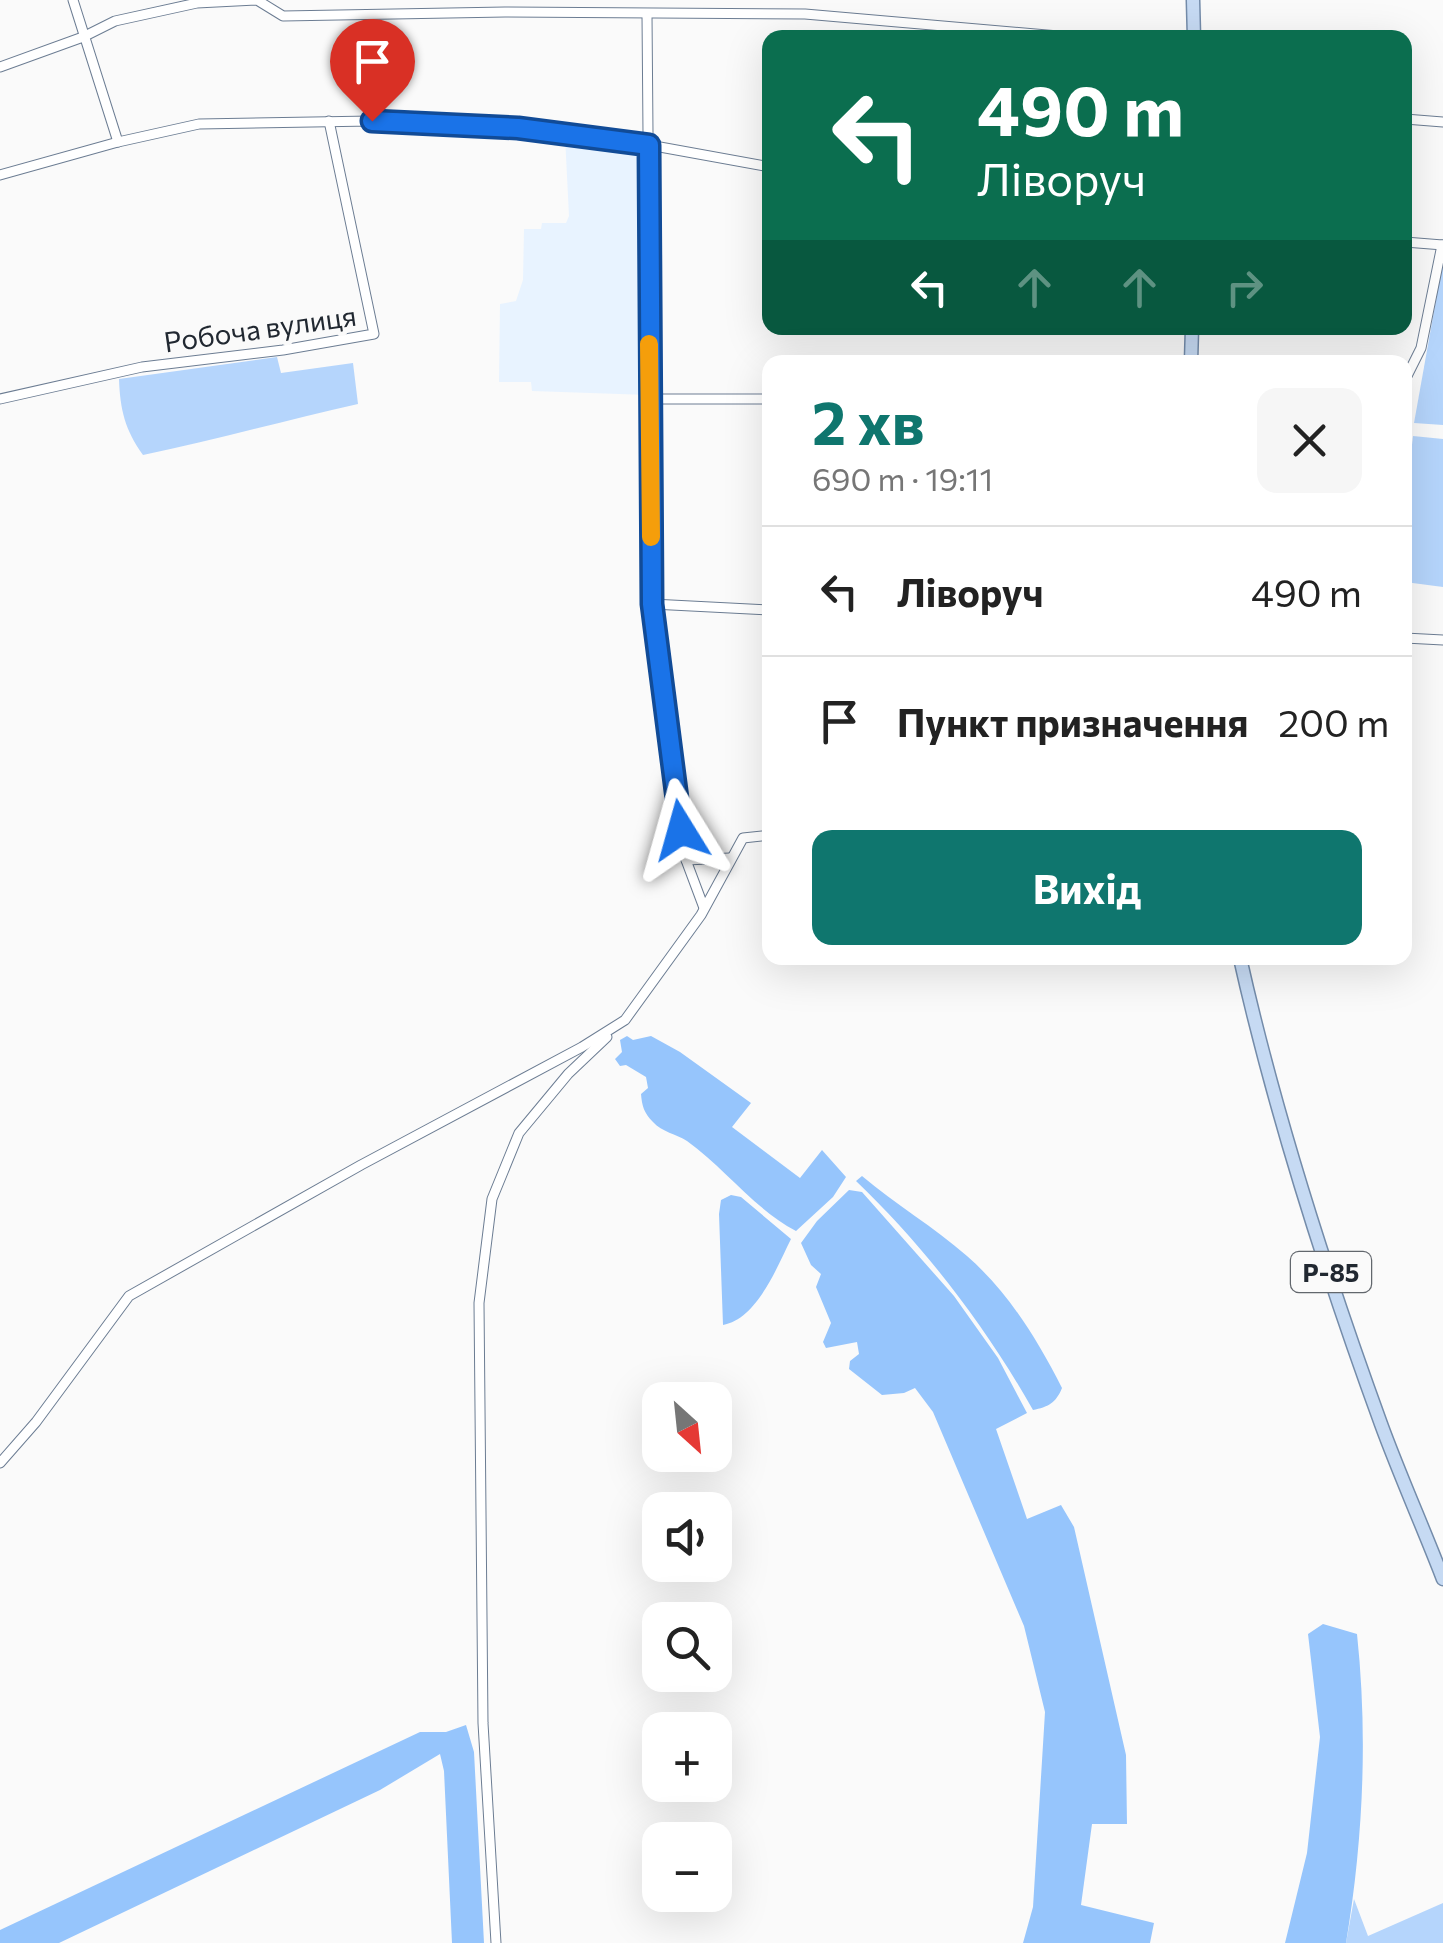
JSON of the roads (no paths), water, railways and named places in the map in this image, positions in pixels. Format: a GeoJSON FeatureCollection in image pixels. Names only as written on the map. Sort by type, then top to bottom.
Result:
{"type":"FeatureCollection","features":[{"type":"Feature","properties":{"kind":"main road"},"geometry":{"type":"LineString","coordinates":[[1194,0],[1194,30]]}},
{"type":"Feature","properties":{"kind":"main road","name":"Р-85"},"geometry":{"type":"LineString","coordinates":[[1242,965],[1256,1031],[1304,1191],[1381,1424],[1443,1580]]}},
{"type":"Feature","properties":{"kind":"street"},"geometry":{"type":"LineString","coordinates":[[73,0],[118,142]]}},
{"type":"Feature","properties":{"kind":"street"},"geometry":{"type":"LineString","coordinates":[[0,67],[115,21],[197,3],[258,0],[284,16],[506,12],[805,14],[988,30]]}},
{"type":"Feature","properties":{"kind":"street"},"geometry":{"type":"LineString","coordinates":[[646,15],[652,604],[686,860],[702,911]]}},
{"type":"Feature","properties":{"kind":"street"},"geometry":{"type":"LineString","coordinates":[[1412,120],[1443,122]]}},
{"type":"Feature","properties":{"kind":"street"},"geometry":{"type":"LineString","coordinates":[[0,176],[198,124],[329,122],[518,128],[762,165]]}},
{"type":"Feature","properties":{"kind":"street","name":"Робоча вулиця"},"geometry":{"type":"LineString","coordinates":[[0,400],[142,367],[283,350],[374,334],[329,122]]}},
{"type":"Feature","properties":{"kind":"street"},"geometry":{"type":"LineString","coordinates":[[1412,243],[1442,245],[1421,348],[1412,366]]}},
{"type":"Feature","properties":{"kind":"street"},"geometry":{"type":"LineString","coordinates":[[649,398],[762,399]]}},
{"type":"Feature","properties":{"kind":"street"},"geometry":{"type":"LineString","coordinates":[[652,604],[762,610]]}},
{"type":"Feature","properties":{"kind":"street"},"geometry":{"type":"LineString","coordinates":[[1412,638],[1443,640]]}},
{"type":"Feature","properties":{"kind":"street"},"geometry":{"type":"LineString","coordinates":[[496,1943],[483,1723],[479,1323],[492,1199],[519,1133],[568,1074],[625,1020],[702,911],[743,838],[762,835]]}},
{"type":"Feature","properties":{"kind":"street"},"geometry":{"type":"LineString","coordinates":[[686,860],[730,858]]}},
{"type":"Feature","properties":{"kind":"street"},"geometry":{"type":"LineString","coordinates":[[0,1464],[129,1296],[625,1020]]}}]}
